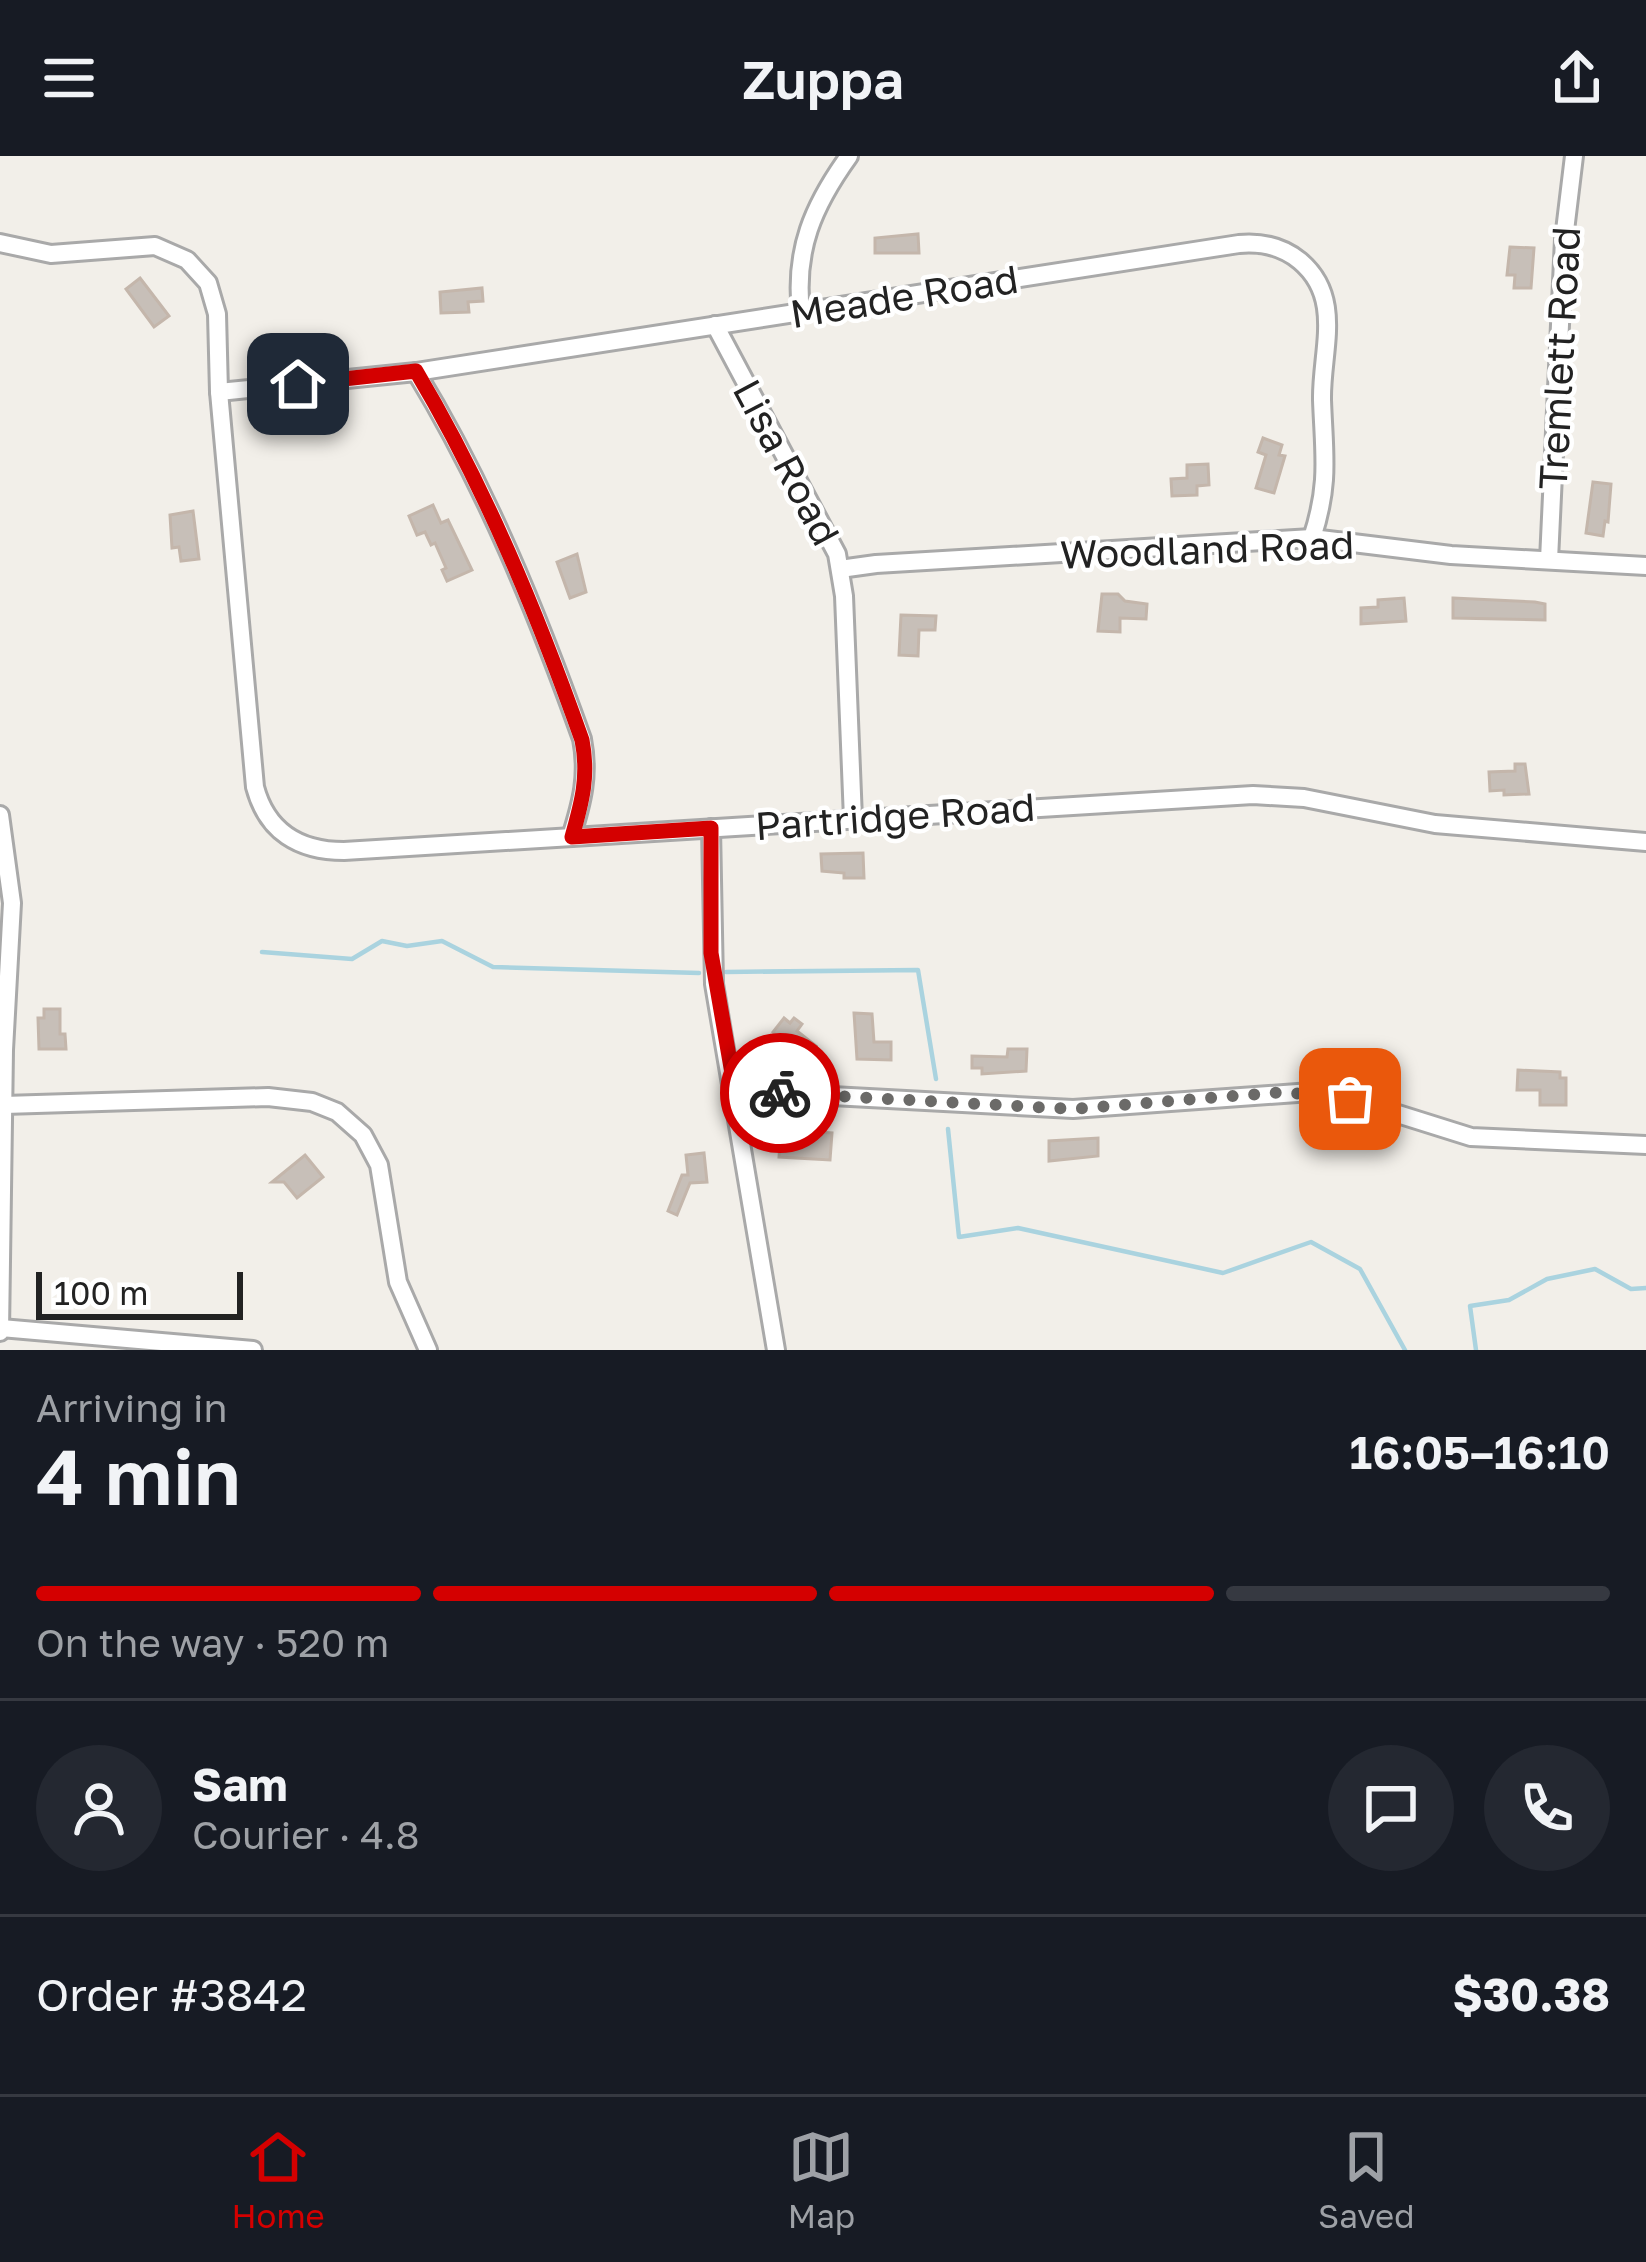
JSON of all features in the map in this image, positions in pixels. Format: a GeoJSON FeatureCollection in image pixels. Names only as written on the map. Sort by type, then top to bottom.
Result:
{"type":"FeatureCollection","features":[{"type":"Feature","properties":{"kind":"street"},"geometry":{"type":"LineString","coordinates":[[801,312],[798,286],[803,239],[815,209],[849,156]]}},
{"type":"Feature","properties":{"kind":"street","name":"Tremlett Road"},"geometry":{"type":"LineString","coordinates":[[1550,560],[1564,239],[1574,156]]}},
{"type":"Feature","properties":{"kind":"street","name":"Partridge Road"},"geometry":{"type":"LineString","coordinates":[[0,243],[51,254],[154,246],[199,270],[213,297],[252,769],[257,797],[270,822],[302,845],[333,851],[1200,796],[1278,795],[1435,824],[1646,842]]}},
{"type":"Feature","properties":{"kind":"street","name":"Meade Road"},"geometry":{"type":"LineString","coordinates":[[219,392],[416,371],[1239,244],[1274,246],[1304,265],[1322,287],[1328,307],[1322,395],[1325,490],[1312,538]]}},
{"type":"Feature","properties":{"kind":"street","name":"Lisa Road"},"geometry":{"type":"LineString","coordinates":[[715,326],[831,538],[840,569],[853,819]]}},
{"type":"Feature","properties":{"kind":"street"},"geometry":{"type":"LineString","coordinates":[[416,371],[484,496],[582,740],[585,793],[572,837]]}},
{"type":"Feature","properties":{"kind":"street","name":"Woodland Road"},"geometry":{"type":"LineString","coordinates":[[840,569],[1312,538],[1451,555],[1646,566]]}},
{"type":"Feature","properties":{"kind":"street"},"geometry":{"type":"LineString","coordinates":[[0,815],[11,903],[0,1330],[253,1350]]}},
{"type":"Feature","properties":{"kind":"street"},"geometry":{"type":"LineString","coordinates":[[711,828],[711,953],[776,1350]]}},
{"type":"Feature","properties":{"kind":"street"},"geometry":{"type":"LineString","coordinates":[[737,1102],[776,1093],[1072,1109],[1311,1092],[1350,1099],[1471,1137],[1646,1145]]}},
{"type":"Feature","properties":{"kind":"street"},"geometry":{"type":"LineString","coordinates":[[4,1105],[268,1097],[312,1102],[337,1112],[363,1135],[379,1166],[398,1282],[428,1350]]}},
{"type":"Feature","properties":{"kind":"building"},"geometry":{"type":"Polygon","coordinates":[[[918,234],[919,253],[875,253],[875,238],[918,234]]]}},
{"type":"Feature","properties":{"kind":"building"},"geometry":{"type":"Polygon","coordinates":[[[1510,247],[1534,248],[1531,288],[1514,288],[1515,275],[1507,275],[1510,247]]]}},
{"type":"Feature","properties":{"kind":"building"},"geometry":{"type":"Polygon","coordinates":[[[140,278],[169,316],[154,327],[126,289],[140,278]]]}},
{"type":"Feature","properties":{"kind":"building"},"geometry":{"type":"Polygon","coordinates":[[[482,288],[483,301],[468,302],[469,312],[441,313],[440,292],[482,288]]]}},
{"type":"Feature","properties":{"kind":"building"},"geometry":{"type":"Polygon","coordinates":[[[1263,438],[1282,445],[1279,455],[1285,456],[1274,493],[1256,488],[1266,455],[1258,452],[1263,438]]]}},
{"type":"Feature","properties":{"kind":"building"},"geometry":{"type":"Polygon","coordinates":[[[1208,464],[1209,485],[1197,486],[1197,495],[1172,496],[1171,479],[1187,478],[1187,465],[1208,464]]]}},
{"type":"Feature","properties":{"kind":"building"},"geometry":{"type":"Polygon","coordinates":[[[1593,482],[1611,484],[1603,536],[1586,533],[1593,482]]]}},
{"type":"Feature","properties":{"kind":"building"},"geometry":{"type":"Polygon","coordinates":[[[433,505],[441,523],[448,520],[472,570],[447,581],[435,543],[431,545],[425,532],[417,535],[409,516],[433,505]]]}},
{"type":"Feature","properties":{"kind":"building"},"geometry":{"type":"Polygon","coordinates":[[[193,511],[199,559],[181,561],[179,547],[172,548],[170,515],[193,511]]]}},
{"type":"Feature","properties":{"kind":"building"},"geometry":{"type":"Polygon","coordinates":[[[577,554],[586,592],[570,598],[557,562],[577,554]]]}},
{"type":"Feature","properties":{"kind":"building"},"geometry":{"type":"Polygon","coordinates":[[[1102,594],[1147,604],[1146,619],[1120,618],[1120,632],[1098,631],[1102,594]]]}},
{"type":"Feature","properties":{"kind":"building"},"geometry":{"type":"Polygon","coordinates":[[[1404,598],[1406,621],[1361,624],[1361,608],[1378,607],[1378,600],[1404,598]]]}},
{"type":"Feature","properties":{"kind":"building"},"geometry":{"type":"Polygon","coordinates":[[[1453,598],[1545,604],[1545,620],[1453,618],[1453,598]]]}},
{"type":"Feature","properties":{"kind":"building"},"geometry":{"type":"Polygon","coordinates":[[[901,615],[936,616],[935,630],[919,630],[918,656],[899,655],[901,615]]]}},
{"type":"Feature","properties":{"kind":"building"},"geometry":{"type":"Polygon","coordinates":[[[1515,764],[1525,764],[1529,794],[1490,791],[1489,772],[1515,771],[1515,764]]]}},
{"type":"Feature","properties":{"kind":"building"},"geometry":{"type":"Polygon","coordinates":[[[863,853],[864,878],[822,871],[821,854],[863,853]]]}},
{"type":"Feature","properties":{"kind":"building"},"geometry":{"type":"Polygon","coordinates":[[[44,1009],[60,1009],[60,1034],[65,1034],[66,1049],[39,1049],[38,1018],[44,1018],[44,1009]]]}},
{"type":"Feature","properties":{"kind":"building"},"geometry":{"type":"Polygon","coordinates":[[[854,1013],[872,1014],[874,1042],[891,1042],[891,1060],[857,1059],[854,1013]]]}},
{"type":"Feature","properties":{"kind":"building"},"geometry":{"type":"Polygon","coordinates":[[[784,1018],[802,1024],[797,1031],[816,1046],[804,1060],[773,1032],[784,1018]]]}},
{"type":"Feature","properties":{"kind":"building"},"geometry":{"type":"Polygon","coordinates":[[[1008,1049],[1027,1049],[1026,1071],[982,1074],[982,1068],[972,1068],[972,1056],[1007,1057],[1008,1049]]]}},
{"type":"Feature","properties":{"kind":"building"},"geometry":{"type":"Polygon","coordinates":[[[1518,1070],[1560,1072],[1560,1078],[1566,1078],[1566,1105],[1540,1105],[1540,1090],[1517,1090],[1518,1070]]]}},
{"type":"Feature","properties":{"kind":"building"},"geometry":{"type":"Polygon","coordinates":[[[781,1130],[832,1133],[830,1160],[779,1157],[781,1130]]]}},
{"type":"Feature","properties":{"kind":"building"},"geometry":{"type":"Polygon","coordinates":[[[1098,1138],[1098,1156],[1049,1161],[1049,1141],[1098,1138]]]}},
{"type":"Feature","properties":{"kind":"building"},"geometry":{"type":"Polygon","coordinates":[[[704,1153],[707,1182],[690,1183],[677,1215],[668,1211],[682,1175],[688,1175],[686,1155],[704,1153]]]}},
{"type":"Feature","properties":{"kind":"building"},"geometry":{"type":"Polygon","coordinates":[[[305,1155],[323,1177],[297,1198],[284,1182],[272,1182],[305,1155]]]}},
{"type":"Feature","properties":{"kind":"waterway"},"geometry":{"type":"LineString","coordinates":[[262,952],[352,959],[382,941],[407,946],[442,941],[493,967],[699,973]]}},
{"type":"Feature","properties":{"kind":"waterway"},"geometry":{"type":"LineString","coordinates":[[726,972],[918,970],[936,1079]]}},
{"type":"Feature","properties":{"kind":"waterway"},"geometry":{"type":"LineString","coordinates":[[948,1129],[959,1237],[1018,1228],[1223,1273],[1311,1242],[1360,1269],[1405,1350]]}},
{"type":"Feature","properties":{"kind":"waterway"},"geometry":{"type":"LineString","coordinates":[[1476,1350],[1470,1306],[1509,1300],[1547,1279],[1595,1269],[1631,1289],[1646,1288]]}},
{"type":"Feature","properties":{"kind":"way so far"},"geometry":{"type":"LineString","coordinates":[[780,1093],[1072,1109],[1284,1092],[1350,1099]]}},
{"type":"Feature","properties":{"kind":"route"},"geometry":{"type":"LineString","coordinates":[[298,384],[416,371],[484,496],[582,740],[585,793],[572,837],[711,828],[711,953],[737,1102],[780,1093]]}}]}
